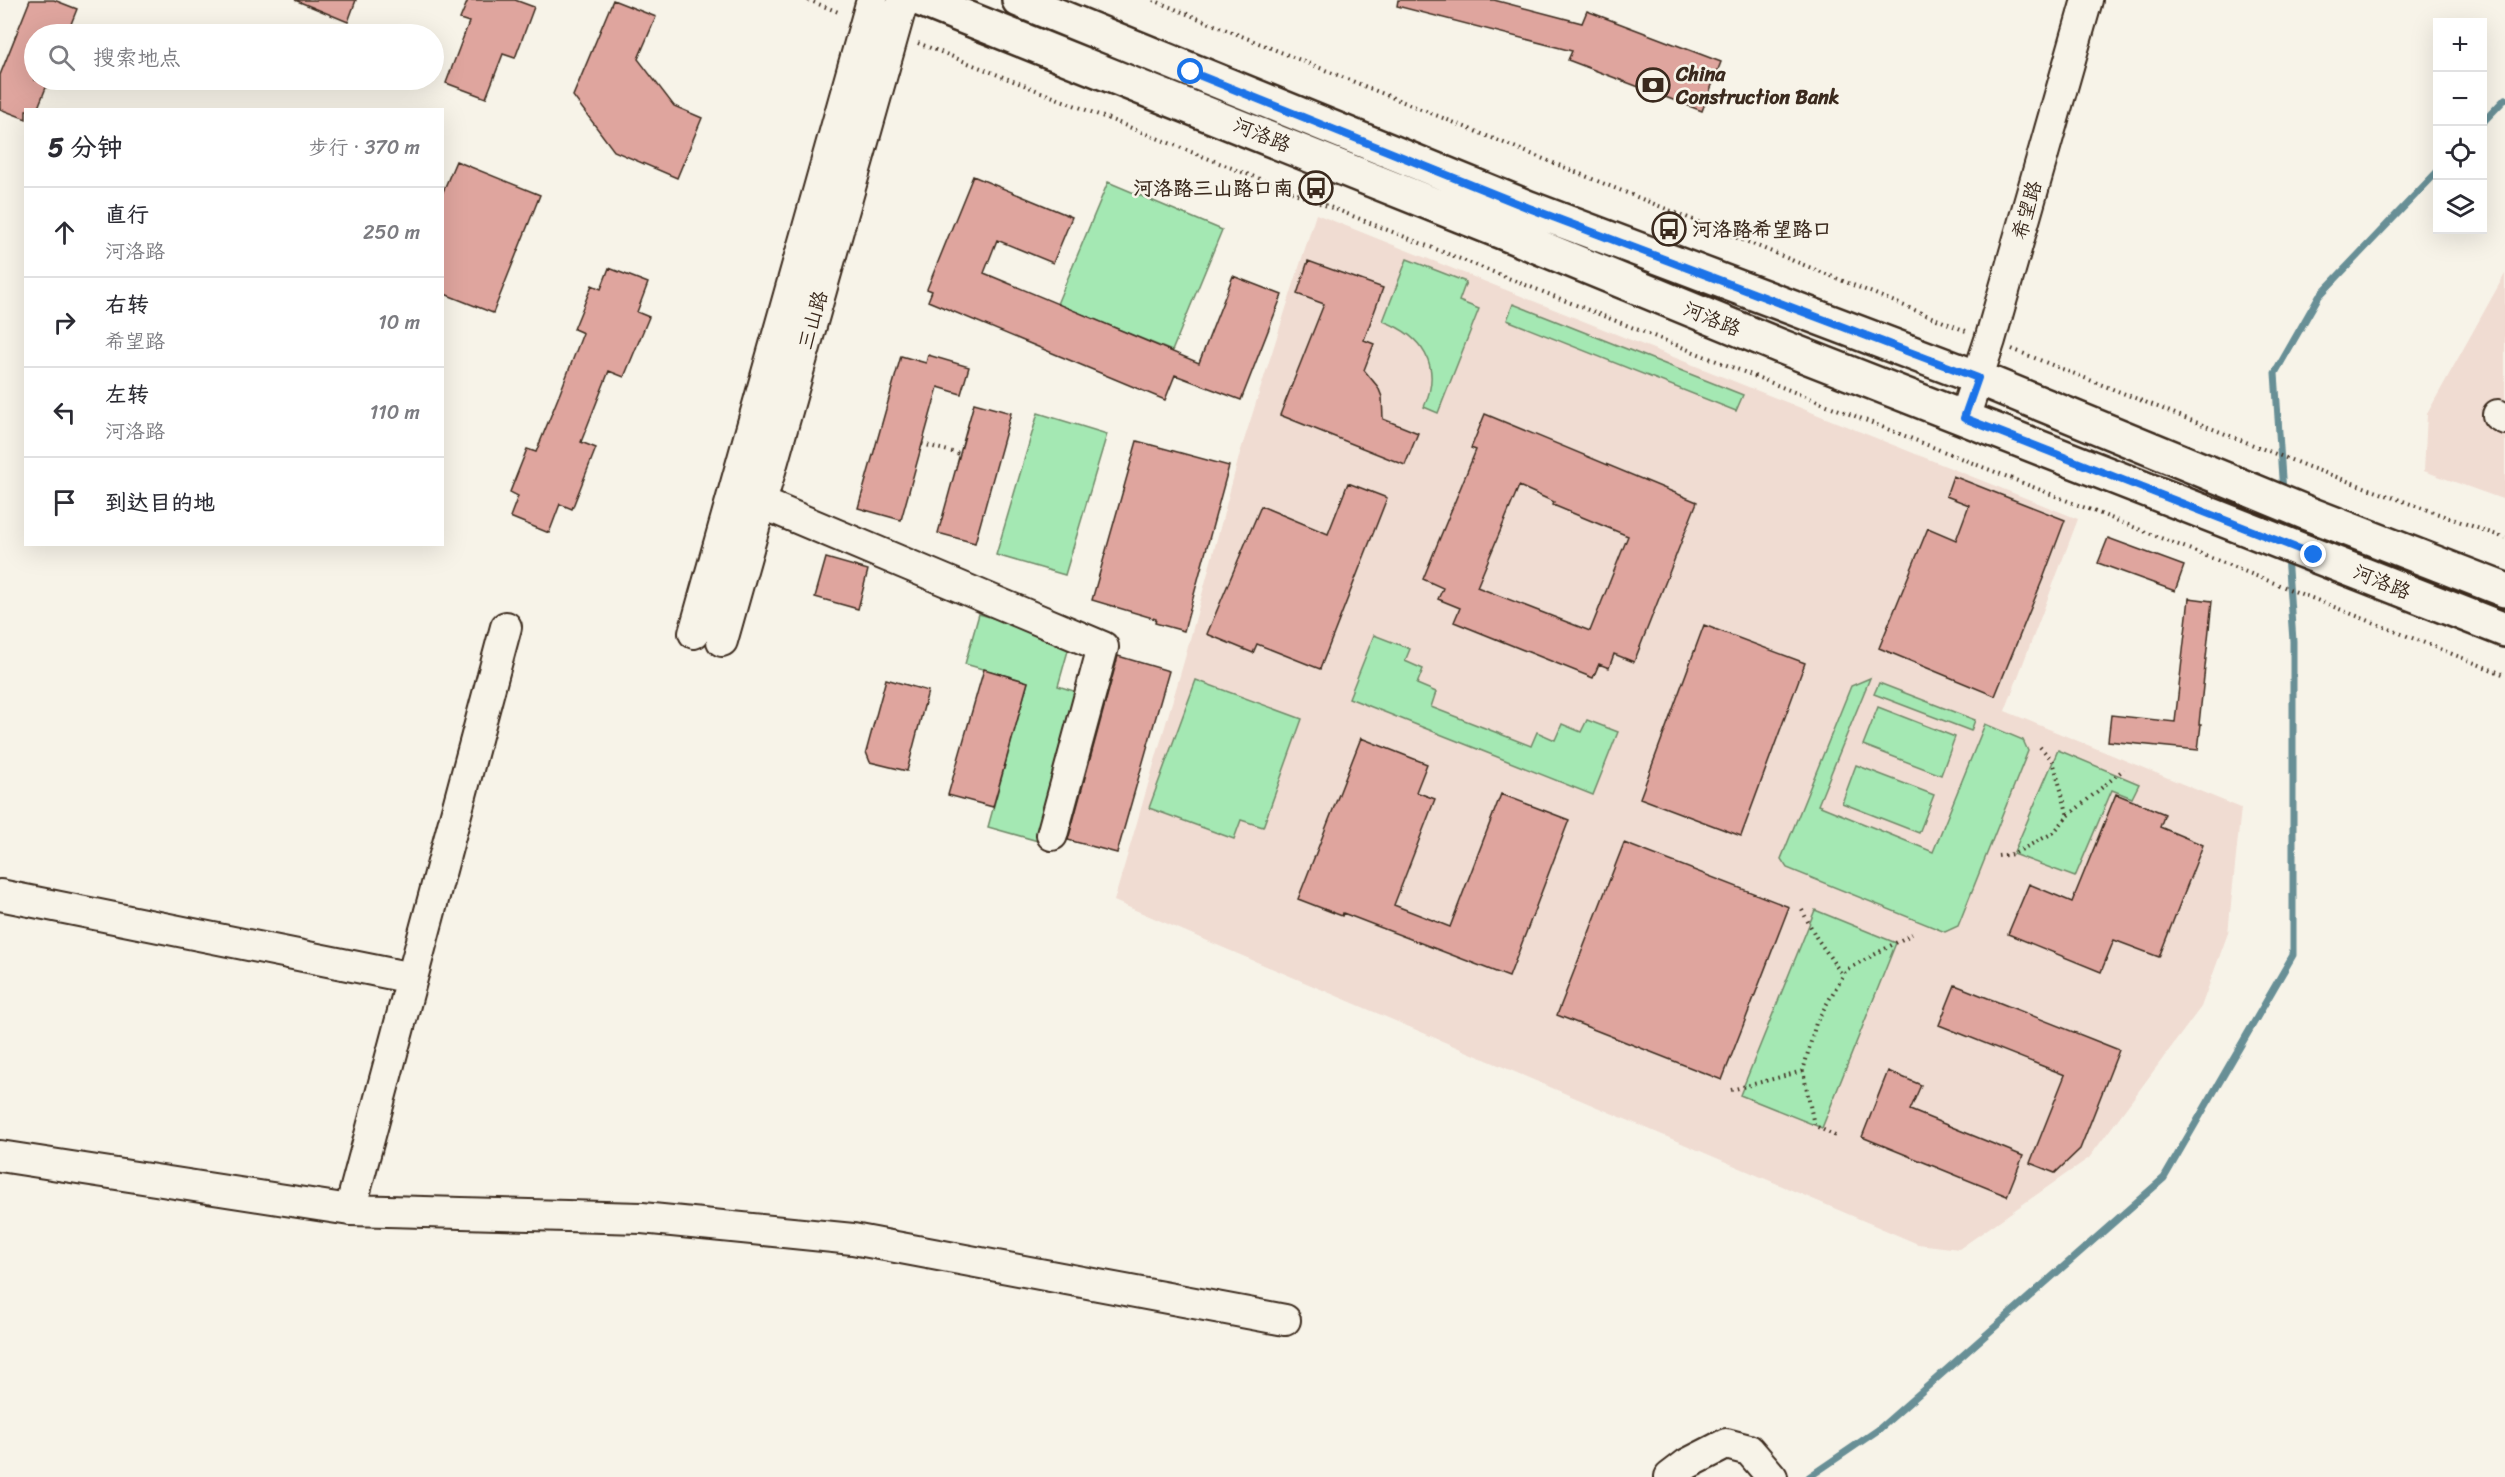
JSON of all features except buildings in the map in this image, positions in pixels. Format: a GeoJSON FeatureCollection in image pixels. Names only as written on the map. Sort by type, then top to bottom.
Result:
{"type":"FeatureCollection","features":[{"type":"Feature","properties":{"kind":"main road","name":"河洛路"},"geometry":{"type":"LineString","coordinates":[[922,0],[1496,229],[1780,346],[2505,630]]}},
{"type":"Feature","properties":{"kind":"main road","name":"河洛路"},"geometry":{"type":"LineString","coordinates":[[1019,0],[1529,208],[1978,378],[2307,513],[2505,590]]}},
{"type":"Feature","properties":{"kind":"street","name":"三山路"},"geometry":{"type":"LineString","coordinates":[[722,641],[903,0]]}},
{"type":"Feature","properties":{"kind":"street","name":"希望路"},"geometry":{"type":"LineString","coordinates":[[1964,418],[1990,340],[2087,0]]}},
{"type":"Feature","properties":{"kind":"street","name":"三山路"},"geometry":{"type":"LineString","coordinates":[[694,633],[868,11]]}},
{"type":"Feature","properties":{"kind":"street"},"geometry":{"type":"LineString","coordinates":[[734,491],[1103,647],[1052,836]]}},
{"type":"Feature","properties":{"kind":"street"},"geometry":{"type":"LineString","coordinates":[[350,1210],[506,627]]}},
{"type":"Feature","properties":{"kind":"street"},"geometry":{"type":"LineString","coordinates":[[0,895],[412,978]]}},
{"type":"Feature","properties":{"kind":"street"},"geometry":{"type":"LineString","coordinates":[[0,1156],[350,1210],[642,1218],[853,1239],[1285,1320]]}},
{"type":"Feature","properties":{"kind":"street"},"geometry":{"type":"LineString","coordinates":[[1670,1477],[1688,1464],[1726,1444],[1749,1450],[1772,1477]]}},
{"type":"Feature","properties":{"kind":"path"},"geometry":{"type":"LineString","coordinates":[[808,0],[868,11]]}},
{"type":"Feature","properties":{"kind":"path"},"geometry":{"type":"LineString","coordinates":[[1153,0],[2306,466],[2505,538]]}},
{"type":"Feature","properties":{"kind":"path"},"geometry":{"type":"LineString","coordinates":[[893,34],[2505,675]]}},
{"type":"Feature","properties":{"kind":"path"},"geometry":{"type":"LineString","coordinates":[[922,444],[960,454]]}},
{"type":"Feature","properties":{"kind":"path"},"geometry":{"type":"LineString","coordinates":[[2040,747],[2053,761],[2068,816]]}},
{"type":"Feature","properties":{"kind":"path"},"geometry":{"type":"LineString","coordinates":[[1998,856],[2013,854],[2053,833],[2068,816],[2124,769]]}},
{"type":"Feature","properties":{"kind":"path"},"geometry":{"type":"LineString","coordinates":[[1802,910],[1816,937],[1843,976]]}},
{"type":"Feature","properties":{"kind":"path"},"geometry":{"type":"LineString","coordinates":[[1835,1136],[1814,1125],[1803,1071],[1816,1023],[1846,970],[1912,934]]}},
{"type":"Feature","properties":{"kind":"path"},"geometry":{"type":"LineString","coordinates":[[1731,1090],[1803,1071]]}},
{"type":"Feature","properties":{"kind":"shaded area"},"geometry":{"type":"Polygon","coordinates":[[[1316,214],[2078,519],[2005,711],[2241,808],[2228,933],[2201,1007],[2089,1158],[1959,1249],[1918,1244],[1114,901],[1185,658],[1240,453],[1316,214]]]}},
{"type":"Feature","properties":{"kind":"shaded area"},"geometry":{"type":"Polygon","coordinates":[[[2505,274],[2505,500],[2424,471],[2427,414],[2505,274]]]}},
{"type":"Feature","properties":{"kind":"green space"},"geometry":{"type":"Polygon","coordinates":[[[1108,182],[1222,230],[1172,351],[1057,304],[1108,182]]]}},
{"type":"Feature","properties":{"kind":"green space"},"geometry":{"type":"Polygon","coordinates":[[[1407,259],[1466,282],[1459,301],[1479,309],[1438,413],[1424,407],[1431,378],[1430,365],[1425,354],[1409,335],[1383,321],[1407,259]]]}},
{"type":"Feature","properties":{"kind":"green space"},"geometry":{"type":"Polygon","coordinates":[[[1513,304],[1743,395],[1736,411],[1507,320],[1513,304]]]}},
{"type":"Feature","properties":{"kind":"green space"},"geometry":{"type":"Polygon","coordinates":[[[1038,413],[1107,434],[1065,575],[996,555],[1038,413]]]}},
{"type":"Feature","properties":{"kind":"green space"},"geometry":{"type":"Polygon","coordinates":[[[979,614],[1071,640],[1058,686],[1080,693],[1038,841],[988,827],[1028,682],[965,664],[979,614]]]}},
{"type":"Feature","properties":{"kind":"green space"},"geometry":{"type":"Polygon","coordinates":[[[1374,635],[1410,649],[1405,661],[1423,669],[1417,684],[1436,692],[1431,707],[1531,746],[1537,732],[1555,740],[1562,724],[1581,732],[1587,720],[1618,732],[1593,795],[1349,698],[1374,635]]]}},
{"type":"Feature","properties":{"kind":"green space"},"geometry":{"type":"Polygon","coordinates":[[[1870,678],[1818,805],[1933,852],[1985,724],[2023,740],[2028,751],[1958,926],[1945,932],[1787,868],[1781,859],[1851,686],[1870,678]]]}},
{"type":"Feature","properties":{"kind":"green space"},"geometry":{"type":"Polygon","coordinates":[[[1196,680],[1302,719],[1263,827],[1241,820],[1234,839],[1149,808],[1196,680]]]}},
{"type":"Feature","properties":{"kind":"green space"},"geometry":{"type":"Polygon","coordinates":[[[1879,683],[1975,720],[1971,731],[1874,694],[1879,683]]]}},
{"type":"Feature","properties":{"kind":"green space"},"geometry":{"type":"Polygon","coordinates":[[[1878,707],[1955,737],[1941,775],[1863,745],[1878,707]]]}},
{"type":"Feature","properties":{"kind":"green space"},"geometry":{"type":"Polygon","coordinates":[[[2058,750],[2139,784],[2132,798],[2112,790],[2075,877],[2013,854],[2058,750]]]}},
{"type":"Feature","properties":{"kind":"green space"},"geometry":{"type":"Polygon","coordinates":[[[1856,765],[1934,795],[1919,833],[1842,803],[1856,765]]]}},
{"type":"Feature","properties":{"kind":"green space"},"geometry":{"type":"Polygon","coordinates":[[[1815,910],[1896,943],[1822,1128],[1740,1095],[1815,910]]]}},
{"type":"Feature","properties":{"kind":"waterway"},"geometry":{"type":"LineString","coordinates":[[2487,118],[2505,99]]}},
{"type":"Feature","properties":{"kind":"waterway"},"geometry":{"type":"LineString","coordinates":[[2283,493],[2275,373],[2319,296],[2433,176]]}},
{"type":"Feature","properties":{"kind":"waterway"},"geometry":{"type":"LineString","coordinates":[[1809,1477],[1878,1430],[2164,1178],[2293,955],[2293,641],[2287,555]]}},
{"type":"Feature","properties":{"kind":"place","name":"China Construction Bank"},"geometry":{"type":"Point","coordinates":[1653,85]}},
{"type":"Feature","properties":{"kind":"place","name":"河洛路三山路口南"},"geometry":{"type":"Point","coordinates":[1316,188]}},
{"type":"Feature","properties":{"kind":"place","name":"河洛路希望路口"},"geometry":{"type":"Point","coordinates":[1669,229]}},
{"type":"Feature","properties":{"kind":"route"},"geometry":{"type":"LineString","coordinates":[[1191,72],[1529,208],[1978,378],[1964,418],[2314,555]]}}]}
